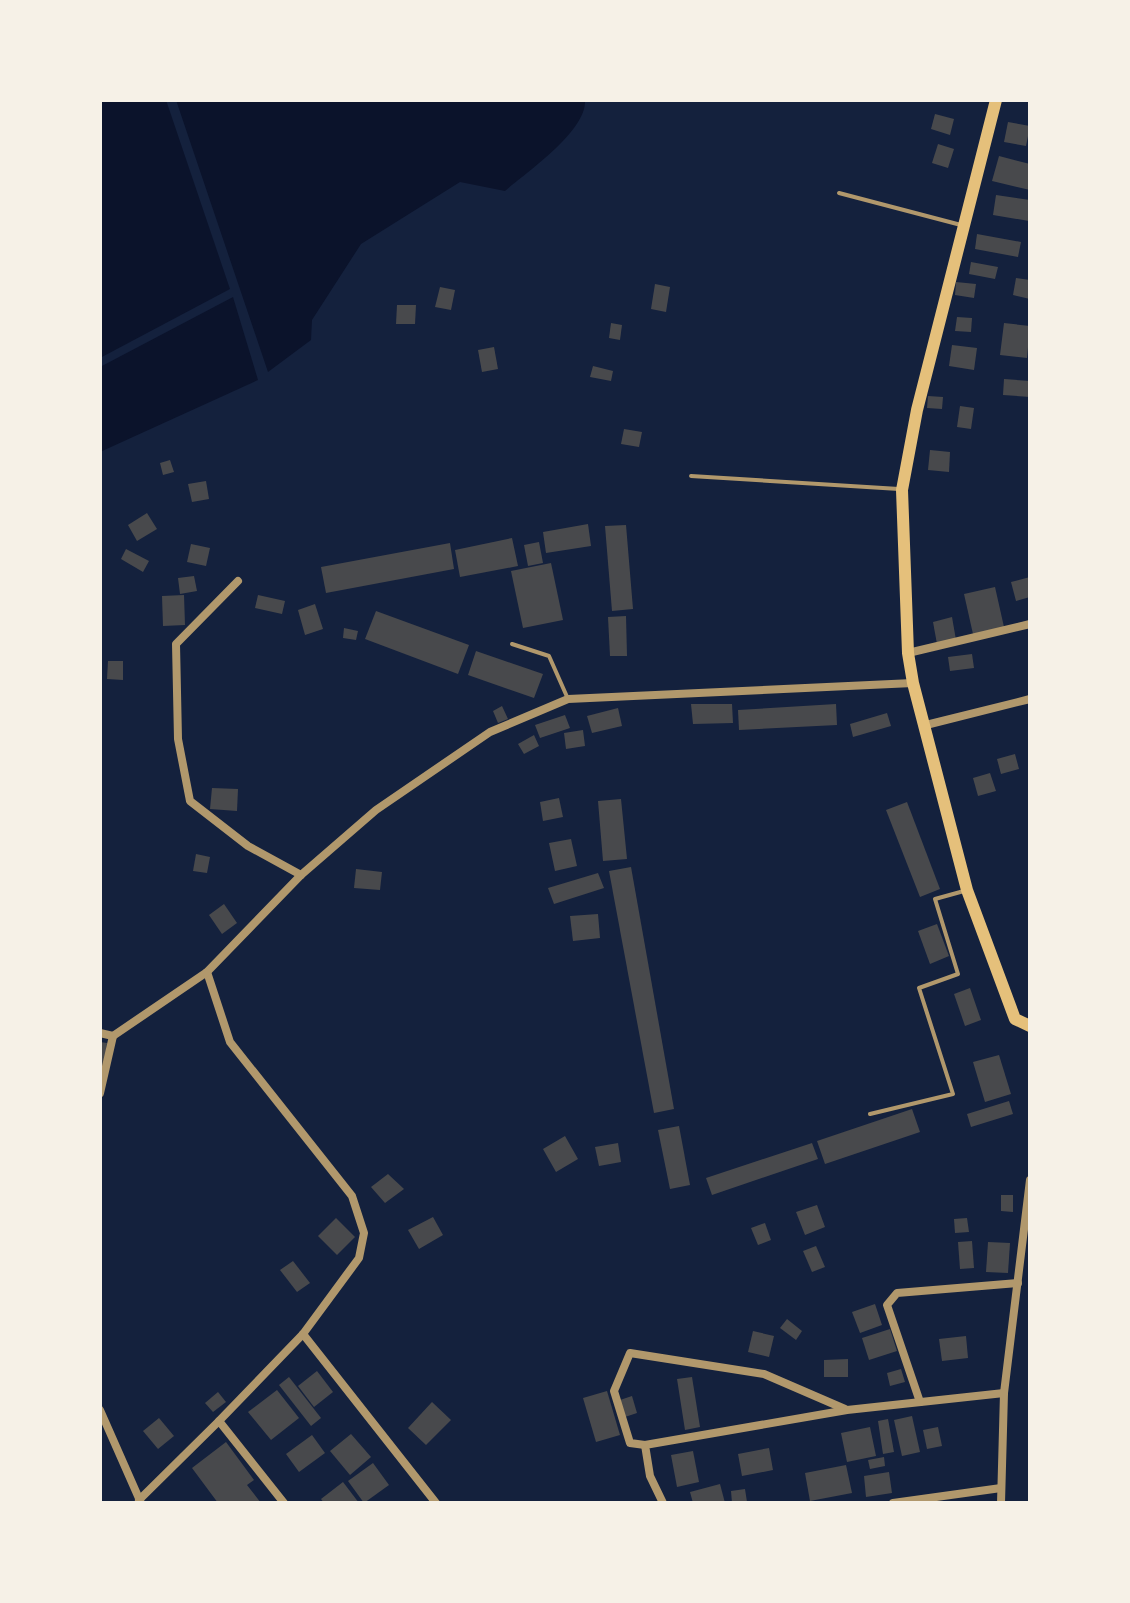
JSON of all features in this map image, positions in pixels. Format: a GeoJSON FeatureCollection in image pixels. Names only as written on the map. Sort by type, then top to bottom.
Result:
{"type":"FeatureCollection","features":[{"type":"Feature","properties":{"kind":"main road"},"geometry":{"type":"LineString","coordinates":[[996,100],[917,410],[902,490],[908,653],[913,683],[967,890],[1015,1019],[1030,1026]]}},
{"type":"Feature","properties":{"kind":"street"},"geometry":{"type":"LineString","coordinates":[[238,581],[176,644],[178,739],[190,801],[248,846],[301,875]]}},
{"type":"Feature","properties":{"kind":"street"},"geometry":{"type":"LineString","coordinates":[[908,653],[1030,624]]}},
{"type":"Feature","properties":{"kind":"street"},"geometry":{"type":"LineString","coordinates":[[100,1093],[113,1036],[207,972],[301,875],[376,810],[490,732],[568,699],[913,683]]}},
{"type":"Feature","properties":{"kind":"street"},"geometry":{"type":"LineString","coordinates":[[926,725],[1030,699]]}},
{"type":"Feature","properties":{"kind":"street"},"geometry":{"type":"LineString","coordinates":[[100,1410],[140,1502],[303,1334],[359,1258],[364,1233],[352,1196],[230,1042],[207,972]]}},
{"type":"Feature","properties":{"kind":"street"},"geometry":{"type":"LineString","coordinates":[[100,1033],[113,1036]]}},
{"type":"Feature","properties":{"kind":"street"},"geometry":{"type":"LineString","coordinates":[[1001,1503],[1004,1393],[1030,1180]]}},
{"type":"Feature","properties":{"kind":"street"},"geometry":{"type":"LineString","coordinates":[[920,1402],[887,1305],[897,1293],[1018,1283]]}},
{"type":"Feature","properties":{"kind":"street"},"geometry":{"type":"LineString","coordinates":[[303,1334],[436,1503]]}},
{"type":"Feature","properties":{"kind":"street"},"geometry":{"type":"LineString","coordinates":[[847,1410],[764,1374],[630,1353],[614,1391],[630,1443],[645,1445],[847,1410],[1004,1393]]}},
{"type":"Feature","properties":{"kind":"street"},"geometry":{"type":"LineString","coordinates":[[219,1421],[284,1503]]}},
{"type":"Feature","properties":{"kind":"street"},"geometry":{"type":"LineString","coordinates":[[645,1445],[650,1476],[663,1503]]}},
{"type":"Feature","properties":{"kind":"street"},"geometry":{"type":"LineString","coordinates":[[893,1503],[1001,1488]]}},
{"type":"Feature","properties":{"kind":"lane"},"geometry":{"type":"LineString","coordinates":[[839,193],[964,225]]}},
{"type":"Feature","properties":{"kind":"lane"},"geometry":{"type":"LineString","coordinates":[[691,476],[902,490]]}},
{"type":"Feature","properties":{"kind":"lane"},"geometry":{"type":"LineString","coordinates":[[512,644],[549,656],[568,699]]}},
{"type":"Feature","properties":{"kind":"lane"},"geometry":{"type":"LineString","coordinates":[[870,1114],[953,1094],[919,988],[958,974],[935,899],[967,890]]}},
{"type":"Feature","properties":{"kind":"water"},"geometry":{"type":"Polygon","coordinates":[[[100,100],[166,100],[230,289],[100,358],[100,100]]]}},
{"type":"Feature","properties":{"kind":"water"},"geometry":{"type":"Polygon","coordinates":[[[176,100],[585,100],[583,112],[566,137],[505,191],[460,182],[361,244],[312,320],[311,340],[268,372],[176,100]]]}},
{"type":"Feature","properties":{"kind":"water"},"geometry":{"type":"Polygon","coordinates":[[[233,297],[258,380],[100,452],[100,367],[233,297]]]}},
{"type":"Feature","properties":{"kind":"building"},"geometry":{"type":"Polygon","coordinates":[[[935,114],[954,119],[950,135],[931,129],[935,114]]]}},
{"type":"Feature","properties":{"kind":"building"},"geometry":{"type":"Polygon","coordinates":[[[1008,122],[1030,126],[1026,146],[1004,142],[1008,122]]]}},
{"type":"Feature","properties":{"kind":"building"},"geometry":{"type":"Polygon","coordinates":[[[938,144],[954,149],[948,168],[932,163],[938,144]]]}},
{"type":"Feature","properties":{"kind":"building"},"geometry":{"type":"Polygon","coordinates":[[[999,156],[1030,164],[1030,190],[992,181],[999,156]]]}},
{"type":"Feature","properties":{"kind":"building"},"geometry":{"type":"Polygon","coordinates":[[[996,195],[1030,200],[1029,221],[993,215],[996,195]]]}},
{"type":"Feature","properties":{"kind":"building"},"geometry":{"type":"Polygon","coordinates":[[[977,234],[1021,242],[1018,257],[975,249],[977,234]]]}},
{"type":"Feature","properties":{"kind":"building"},"geometry":{"type":"Polygon","coordinates":[[[971,262],[998,267],[995,279],[969,274],[971,262]]]}},
{"type":"Feature","properties":{"kind":"building"},"geometry":{"type":"Polygon","coordinates":[[[1016,278],[1030,280],[1030,299],[1013,295],[1016,278]]]}},
{"type":"Feature","properties":{"kind":"building"},"geometry":{"type":"Polygon","coordinates":[[[956,282],[976,284],[974,298],[955,295],[956,282]]]}},
{"type":"Feature","properties":{"kind":"building"},"geometry":{"type":"Polygon","coordinates":[[[655,284],[670,287],[666,312],[651,309],[655,284]]]}},
{"type":"Feature","properties":{"kind":"building"},"geometry":{"type":"Polygon","coordinates":[[[440,287],[455,290],[451,310],[435,307],[440,287]]]}},
{"type":"Feature","properties":{"kind":"building"},"geometry":{"type":"Polygon","coordinates":[[[397,305],[416,305],[415,324],[396,324],[397,305]]]}},
{"type":"Feature","properties":{"kind":"building"},"geometry":{"type":"Polygon","coordinates":[[[957,317],[972,318],[971,332],[955,331],[957,317]]]}},
{"type":"Feature","properties":{"kind":"building"},"geometry":{"type":"Polygon","coordinates":[[[611,323],[622,325],[620,340],[609,338],[611,323]]]}},
{"type":"Feature","properties":{"kind":"building"},"geometry":{"type":"Polygon","coordinates":[[[1004,323],[1030,326],[1027,358],[1000,355],[1004,323]]]}},
{"type":"Feature","properties":{"kind":"building"},"geometry":{"type":"Polygon","coordinates":[[[952,345],[977,348],[974,370],[949,366],[952,345]]]}},
{"type":"Feature","properties":{"kind":"building"},"geometry":{"type":"Polygon","coordinates":[[[494,347],[498,369],[482,372],[478,350],[494,347]]]}},
{"type":"Feature","properties":{"kind":"building"},"geometry":{"type":"Polygon","coordinates":[[[593,366],[613,371],[611,381],[590,377],[593,366]]]}},
{"type":"Feature","properties":{"kind":"building"},"geometry":{"type":"Polygon","coordinates":[[[1004,379],[1030,381],[1030,397],[1003,395],[1004,379]]]}},
{"type":"Feature","properties":{"kind":"building"},"geometry":{"type":"Polygon","coordinates":[[[928,396],[943,397],[942,409],[927,408],[928,396]]]}},
{"type":"Feature","properties":{"kind":"building"},"geometry":{"type":"Polygon","coordinates":[[[960,406],[974,408],[971,429],[957,427],[960,406]]]}},
{"type":"Feature","properties":{"kind":"building"},"geometry":{"type":"Polygon","coordinates":[[[624,429],[642,432],[639,447],[621,444],[624,429]]]}},
{"type":"Feature","properties":{"kind":"building"},"geometry":{"type":"Polygon","coordinates":[[[930,450],[950,452],[949,472],[928,470],[930,450]]]}},
{"type":"Feature","properties":{"kind":"building"},"geometry":{"type":"Polygon","coordinates":[[[170,460],[174,472],[163,475],[160,463],[170,460]]]}},
{"type":"Feature","properties":{"kind":"building"},"geometry":{"type":"Polygon","coordinates":[[[206,481],[209,499],[192,502],[188,484],[206,481]]]}},
{"type":"Feature","properties":{"kind":"building"},"geometry":{"type":"Polygon","coordinates":[[[147,513],[157,529],[137,541],[128,525],[147,513]]]}},
{"type":"Feature","properties":{"kind":"building"},"geometry":{"type":"Polygon","coordinates":[[[588,524],[591,546],[546,553],[543,532],[588,524]]]}},
{"type":"Feature","properties":{"kind":"building"},"geometry":{"type":"Polygon","coordinates":[[[626,525],[633,609],[612,611],[605,526],[626,525]]]}},
{"type":"Feature","properties":{"kind":"building"},"geometry":{"type":"Polygon","coordinates":[[[512,538],[518,566],[460,577],[455,550],[512,538]]]}},
{"type":"Feature","properties":{"kind":"building"},"geometry":{"type":"Polygon","coordinates":[[[539,542],[543,563],[528,566],[524,545],[539,542]]]}},
{"type":"Feature","properties":{"kind":"building"},"geometry":{"type":"Polygon","coordinates":[[[450,543],[454,569],[326,593],[321,567],[450,543]]]}},
{"type":"Feature","properties":{"kind":"building"},"geometry":{"type":"Polygon","coordinates":[[[191,544],[210,548],[206,566],[187,562],[191,544]]]}},
{"type":"Feature","properties":{"kind":"building"},"geometry":{"type":"Polygon","coordinates":[[[126,549],[149,561],[143,572],[121,559],[126,549]]]}},
{"type":"Feature","properties":{"kind":"building"},"geometry":{"type":"Polygon","coordinates":[[[551,563],[563,620],[523,628],[511,571],[551,563]]]}},
{"type":"Feature","properties":{"kind":"building"},"geometry":{"type":"Polygon","coordinates":[[[194,576],[197,591],[180,594],[178,578],[194,576]]]}},
{"type":"Feature","properties":{"kind":"building"},"geometry":{"type":"Polygon","coordinates":[[[1030,577],[1030,597],[1016,601],[1011,582],[1030,577]]]}},
{"type":"Feature","properties":{"kind":"building"},"geometry":{"type":"Polygon","coordinates":[[[995,587],[1004,627],[973,634],[964,594],[995,587]]]}},
{"type":"Feature","properties":{"kind":"building"},"geometry":{"type":"Polygon","coordinates":[[[184,595],[185,625],[163,626],[162,596],[184,595]]]}},
{"type":"Feature","properties":{"kind":"building"},"geometry":{"type":"Polygon","coordinates":[[[258,595],[285,601],[282,614],[255,608],[258,595]]]}},
{"type":"Feature","properties":{"kind":"building"},"geometry":{"type":"Polygon","coordinates":[[[315,604],[323,629],[305,635],[298,610],[315,604]]]}},
{"type":"Feature","properties":{"kind":"building"},"geometry":{"type":"Polygon","coordinates":[[[376,611],[469,645],[458,674],[365,639],[376,611]]]}},
{"type":"Feature","properties":{"kind":"building"},"geometry":{"type":"Polygon","coordinates":[[[626,616],[627,656],[610,656],[608,617],[626,616]]]}},
{"type":"Feature","properties":{"kind":"building"},"geometry":{"type":"Polygon","coordinates":[[[952,617],[956,640],[937,644],[933,622],[952,617]]]}},
{"type":"Feature","properties":{"kind":"building"},"geometry":{"type":"Polygon","coordinates":[[[344,628],[358,631],[356,640],[343,638],[344,628]]]}},
{"type":"Feature","properties":{"kind":"building"},"geometry":{"type":"Polygon","coordinates":[[[476,651],[543,674],[534,698],[468,675],[476,651]]]}},
{"type":"Feature","properties":{"kind":"building"},"geometry":{"type":"Polygon","coordinates":[[[972,654],[974,668],[950,671],[948,657],[972,654]]]}},
{"type":"Feature","properties":{"kind":"building"},"geometry":{"type":"Polygon","coordinates":[[[108,661],[123,661],[123,680],[107,679],[108,661]]]}},
{"type":"Feature","properties":{"kind":"building"},"geometry":{"type":"Polygon","coordinates":[[[691,704],[732,704],[733,723],[693,724],[691,704]]]}},
{"type":"Feature","properties":{"kind":"building"},"geometry":{"type":"Polygon","coordinates":[[[836,704],[837,725],[739,730],[738,710],[836,704]]]}},
{"type":"Feature","properties":{"kind":"building"},"geometry":{"type":"Polygon","coordinates":[[[502,706],[508,719],[498,723],[493,711],[502,706]]]}},
{"type":"Feature","properties":{"kind":"building"},"geometry":{"type":"Polygon","coordinates":[[[618,708],[622,726],[592,733],[587,716],[618,708]]]}},
{"type":"Feature","properties":{"kind":"building"},"geometry":{"type":"Polygon","coordinates":[[[887,713],[891,726],[853,737],[850,724],[887,713]]]}},
{"type":"Feature","properties":{"kind":"building"},"geometry":{"type":"Polygon","coordinates":[[[565,715],[570,728],[540,738],[535,725],[565,715]]]}},
{"type":"Feature","properties":{"kind":"building"},"geometry":{"type":"Polygon","coordinates":[[[583,730],[585,746],[566,749],[564,733],[583,730]]]}},
{"type":"Feature","properties":{"kind":"building"},"geometry":{"type":"Polygon","coordinates":[[[534,735],[539,746],[524,754],[518,744],[534,735]]]}},
{"type":"Feature","properties":{"kind":"building"},"geometry":{"type":"Polygon","coordinates":[[[1015,754],[1019,769],[1001,774],[997,759],[1015,754]]]}},
{"type":"Feature","properties":{"kind":"building"},"geometry":{"type":"Polygon","coordinates":[[[990,773],[996,791],[978,796],[973,778],[990,773]]]}},
{"type":"Feature","properties":{"kind":"building"},"geometry":{"type":"Polygon","coordinates":[[[212,788],[238,789],[237,811],[210,809],[212,788]]]}},
{"type":"Feature","properties":{"kind":"building"},"geometry":{"type":"Polygon","coordinates":[[[559,798],[563,817],[543,821],[540,802],[559,798]]]}},
{"type":"Feature","properties":{"kind":"building"},"geometry":{"type":"Polygon","coordinates":[[[621,799],[627,859],[603,861],[598,801],[621,799]]]}},
{"type":"Feature","properties":{"kind":"building"},"geometry":{"type":"Polygon","coordinates":[[[907,802],[940,889],[920,897],[886,810],[907,802]]]}},
{"type":"Feature","properties":{"kind":"building"},"geometry":{"type":"Polygon","coordinates":[[[571,839],[577,866],[555,871],[549,843],[571,839]]]}},
{"type":"Feature","properties":{"kind":"building"},"geometry":{"type":"Polygon","coordinates":[[[196,854],[210,857],[207,873],[193,871],[196,854]]]}},
{"type":"Feature","properties":{"kind":"building"},"geometry":{"type":"Polygon","coordinates":[[[631,867],[674,1109],[654,1113],[609,871],[631,867]]]}},
{"type":"Feature","properties":{"kind":"building"},"geometry":{"type":"Polygon","coordinates":[[[356,869],[382,872],[380,890],[354,888],[356,869]]]}},
{"type":"Feature","properties":{"kind":"building"},"geometry":{"type":"Polygon","coordinates":[[[598,873],[604,888],[554,904],[548,888],[598,873]]]}},
{"type":"Feature","properties":{"kind":"building"},"geometry":{"type":"Polygon","coordinates":[[[224,904],[237,923],[222,934],[209,915],[224,904]]]}},
{"type":"Feature","properties":{"kind":"building"},"geometry":{"type":"Polygon","coordinates":[[[598,914],[600,938],[573,941],[570,916],[598,914]]]}},
{"type":"Feature","properties":{"kind":"building"},"geometry":{"type":"Polygon","coordinates":[[[937,924],[949,956],[930,964],[918,931],[937,924]]]}},
{"type":"Feature","properties":{"kind":"building"},"geometry":{"type":"Polygon","coordinates":[[[970,988],[981,1020],[965,1026],[954,994],[970,988]]]}},
{"type":"Feature","properties":{"kind":"building"},"geometry":{"type":"Polygon","coordinates":[[[100,1042],[107,1043],[104,1068],[100,1067],[100,1042]]]}},
{"type":"Feature","properties":{"kind":"building"},"geometry":{"type":"Polygon","coordinates":[[[999,1055],[1011,1094],[985,1102],[973,1062],[999,1055]]]}},
{"type":"Feature","properties":{"kind":"building"},"geometry":{"type":"Polygon","coordinates":[[[1009,1101],[1013,1114],[971,1127],[967,1114],[1009,1101]]]}},
{"type":"Feature","properties":{"kind":"building"},"geometry":{"type":"Polygon","coordinates":[[[912,1109],[920,1132],[825,1164],[817,1141],[912,1109]]]}},
{"type":"Feature","properties":{"kind":"building"},"geometry":{"type":"Polygon","coordinates":[[[679,1126],[690,1185],[670,1189],[658,1130],[679,1126]]]}},
{"type":"Feature","properties":{"kind":"building"},"geometry":{"type":"Polygon","coordinates":[[[565,1136],[578,1159],[556,1172],[543,1149],[565,1136]]]}},
{"type":"Feature","properties":{"kind":"building"},"geometry":{"type":"Polygon","coordinates":[[[618,1143],[621,1162],[599,1166],[595,1147],[618,1143]]]}},
{"type":"Feature","properties":{"kind":"building"},"geometry":{"type":"Polygon","coordinates":[[[812,1143],[818,1159],[712,1195],[706,1178],[812,1143]]]}},
{"type":"Feature","properties":{"kind":"building"},"geometry":{"type":"Polygon","coordinates":[[[388,1174],[404,1189],[385,1203],[371,1187],[388,1174]]]}},
{"type":"Feature","properties":{"kind":"building"},"geometry":{"type":"Polygon","coordinates":[[[1001,1195],[1013,1195],[1013,1212],[1001,1211],[1001,1195]]]}},
{"type":"Feature","properties":{"kind":"building"},"geometry":{"type":"Polygon","coordinates":[[[817,1205],[825,1227],[805,1235],[796,1212],[817,1205]]]}},
{"type":"Feature","properties":{"kind":"building"},"geometry":{"type":"Polygon","coordinates":[[[433,1217],[443,1235],[419,1249],[408,1230],[433,1217]]]}},
{"type":"Feature","properties":{"kind":"building"},"geometry":{"type":"Polygon","coordinates":[[[336,1218],[355,1237],[337,1255],[318,1236],[336,1218]]]}},
{"type":"Feature","properties":{"kind":"building"},"geometry":{"type":"Polygon","coordinates":[[[967,1218],[969,1232],[955,1233],[954,1219],[967,1218]]]}},
{"type":"Feature","properties":{"kind":"building"},"geometry":{"type":"Polygon","coordinates":[[[765,1223],[771,1240],[758,1245],[751,1228],[765,1223]]]}},
{"type":"Feature","properties":{"kind":"building"},"geometry":{"type":"Polygon","coordinates":[[[972,1241],[974,1268],[960,1269],[958,1242],[972,1241]]]}},
{"type":"Feature","properties":{"kind":"building"},"geometry":{"type":"Polygon","coordinates":[[[988,1242],[1010,1243],[1008,1273],[986,1272],[988,1242]]]}},
{"type":"Feature","properties":{"kind":"building"},"geometry":{"type":"Polygon","coordinates":[[[816,1246],[825,1267],[812,1272],[803,1251],[816,1246]]]}},
{"type":"Feature","properties":{"kind":"building"},"geometry":{"type":"Polygon","coordinates":[[[293,1261],[310,1283],[297,1292],[280,1270],[293,1261]]]}},
{"type":"Feature","properties":{"kind":"building"},"geometry":{"type":"Polygon","coordinates":[[[875,1304],[882,1325],[860,1333],[852,1312],[875,1304]]]}},
{"type":"Feature","properties":{"kind":"building"},"geometry":{"type":"Polygon","coordinates":[[[787,1319],[802,1331],[796,1340],[780,1328],[787,1319]]]}},
{"type":"Feature","properties":{"kind":"building"},"geometry":{"type":"Polygon","coordinates":[[[890,1329],[897,1351],[869,1360],[862,1338],[890,1329]]]}},
{"type":"Feature","properties":{"kind":"building"},"geometry":{"type":"Polygon","coordinates":[[[753,1331],[774,1336],[769,1357],[748,1352],[753,1331]]]}},
{"type":"Feature","properties":{"kind":"building"},"geometry":{"type":"Polygon","coordinates":[[[966,1336],[968,1358],[942,1361],[939,1339],[966,1336]]]}},
{"type":"Feature","properties":{"kind":"building"},"geometry":{"type":"Polygon","coordinates":[[[848,1359],[848,1377],[824,1377],[824,1360],[848,1359]]]}},
{"type":"Feature","properties":{"kind":"building"},"geometry":{"type":"Polygon","coordinates":[[[901,1369],[905,1382],[890,1386],[887,1373],[901,1369]]]}},
{"type":"Feature","properties":{"kind":"building"},"geometry":{"type":"Polygon","coordinates":[[[317,1371],[333,1392],[314,1407],[298,1386],[317,1371]]]}},
{"type":"Feature","properties":{"kind":"building"},"geometry":{"type":"Polygon","coordinates":[[[289,1377],[321,1418],[311,1426],[279,1385],[289,1377]]]}},
{"type":"Feature","properties":{"kind":"building"},"geometry":{"type":"Polygon","coordinates":[[[692,1377],[700,1427],[685,1430],[677,1379],[692,1377]]]}},
{"type":"Feature","properties":{"kind":"building"},"geometry":{"type":"Polygon","coordinates":[[[277,1390],[299,1418],[271,1440],[248,1412],[277,1390]]]}},
{"type":"Feature","properties":{"kind":"building"},"geometry":{"type":"Polygon","coordinates":[[[607,1391],[620,1435],[596,1442],[583,1398],[607,1391]]]}},
{"type":"Feature","properties":{"kind":"building"},"geometry":{"type":"Polygon","coordinates":[[[218,1392],[226,1402],[213,1412],[205,1403],[218,1392]]]}},
{"type":"Feature","properties":{"kind":"building"},"geometry":{"type":"Polygon","coordinates":[[[632,1396],[637,1413],[625,1417],[620,1400],[632,1396]]]}},
{"type":"Feature","properties":{"kind":"building"},"geometry":{"type":"Polygon","coordinates":[[[432,1402],[451,1420],[426,1445],[408,1428],[432,1402]]]}},
{"type":"Feature","properties":{"kind":"building"},"geometry":{"type":"Polygon","coordinates":[[[912,1416],[920,1452],[902,1456],[894,1420],[912,1416]]]}},
{"type":"Feature","properties":{"kind":"building"},"geometry":{"type":"Polygon","coordinates":[[[159,1418],[174,1436],[158,1449],[143,1431],[159,1418]]]}},
{"type":"Feature","properties":{"kind":"building"},"geometry":{"type":"Polygon","coordinates":[[[888,1419],[894,1452],[883,1454],[878,1421],[888,1419]]]}},
{"type":"Feature","properties":{"kind":"building"},"geometry":{"type":"Polygon","coordinates":[[[870,1427],[876,1456],[847,1462],[841,1433],[870,1427]]]}},
{"type":"Feature","properties":{"kind":"building"},"geometry":{"type":"Polygon","coordinates":[[[938,1427],[942,1446],[927,1449],[923,1430],[938,1427]]]}},
{"type":"Feature","properties":{"kind":"building"},"geometry":{"type":"Polygon","coordinates":[[[351,1434],[371,1457],[350,1475],[330,1451],[351,1434]]]}},
{"type":"Feature","properties":{"kind":"building"},"geometry":{"type":"Polygon","coordinates":[[[312,1435],[325,1453],[299,1472],[286,1454],[312,1435]]]}},
{"type":"Feature","properties":{"kind":"building"},"geometry":{"type":"Polygon","coordinates":[[[226,1442],[254,1480],[247,1485],[261,1503],[218,1503],[192,1468],[226,1442]]]}},
{"type":"Feature","properties":{"kind":"building"},"geometry":{"type":"Polygon","coordinates":[[[769,1448],[773,1470],[742,1476],[738,1454],[769,1448]]]}},
{"type":"Feature","properties":{"kind":"building"},"geometry":{"type":"Polygon","coordinates":[[[693,1451],[699,1482],[677,1487],[671,1455],[693,1451]]]}},
{"type":"Feature","properties":{"kind":"building"},"geometry":{"type":"Polygon","coordinates":[[[884,1457],[885,1466],[870,1469],[868,1460],[884,1457]]]}},
{"type":"Feature","properties":{"kind":"building"},"geometry":{"type":"Polygon","coordinates":[[[373,1463],[389,1485],[364,1503],[348,1481],[373,1463]]]}},
{"type":"Feature","properties":{"kind":"building"},"geometry":{"type":"Polygon","coordinates":[[[846,1465],[852,1493],[810,1501],[805,1473],[846,1465]]]}},
{"type":"Feature","properties":{"kind":"building"},"geometry":{"type":"Polygon","coordinates":[[[889,1472],[892,1493],[866,1497],[864,1476],[889,1472]]]}},
{"type":"Feature","properties":{"kind":"building"},"geometry":{"type":"Polygon","coordinates":[[[343,1482],[359,1503],[324,1503],[321,1499],[343,1482]]]}},
{"type":"Feature","properties":{"kind":"building"},"geometry":{"type":"Polygon","coordinates":[[[720,1484],[725,1503],[693,1503],[690,1492],[720,1484]]]}},
{"type":"Feature","properties":{"kind":"building"},"geometry":{"type":"Polygon","coordinates":[[[745,1489],[747,1502],[732,1503],[731,1491],[745,1489]]]}}]}
